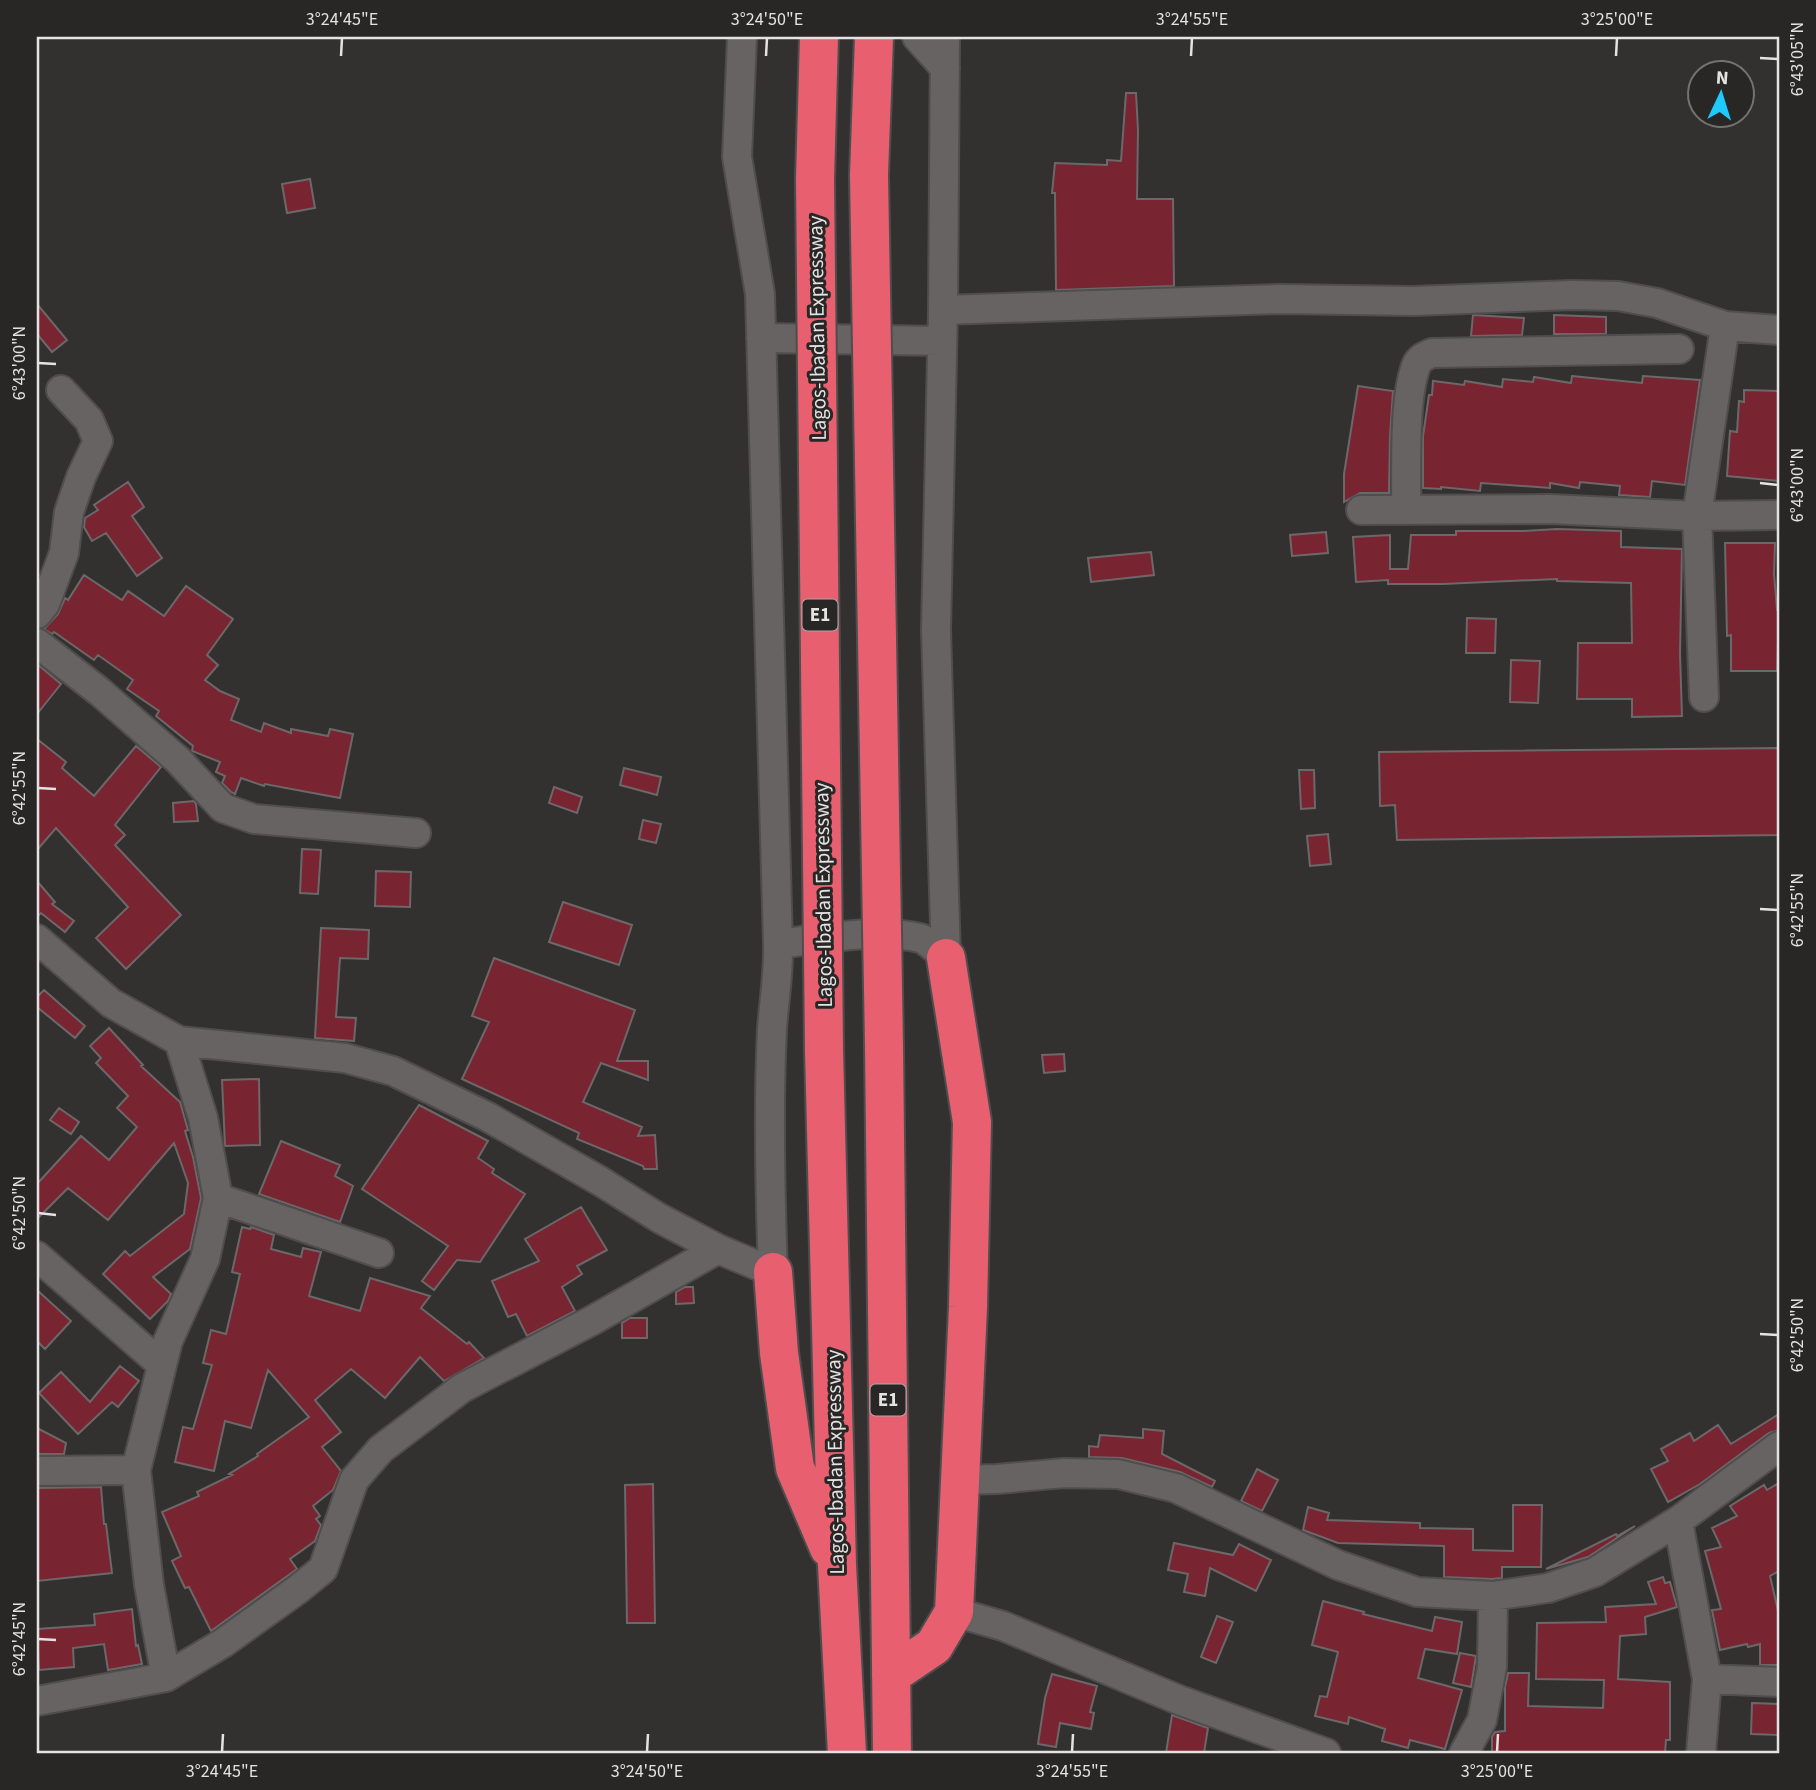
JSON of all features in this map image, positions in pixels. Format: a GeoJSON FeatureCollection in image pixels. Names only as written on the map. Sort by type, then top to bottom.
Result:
{"type":"FeatureCollection","features":[{"type":"Feature","properties":{"kind":"highway","name":"Lagos-Ibadan Expressway"},"geometry":{"type":"LineString","coordinates":[[820,37],[815,179],[824,1050],[837,1564],[847,1753]]}},
{"type":"Feature","properties":{"kind":"highway","name":"E1"},"geometry":{"type":"LineString","coordinates":[[874,37],[869,176],[884,1046],[892,1753]]}},
{"type":"Feature","properties":{"kind":"highway"},"geometry":{"type":"LineString","coordinates":[[891,1675],[934,1646],[954,1612],[968,1307],[972,1122],[946,958]]}},
{"type":"Feature","properties":{"kind":"highway"},"geometry":{"type":"LineString","coordinates":[[773,1272],[779,1353],[795,1468],[837,1564]]}},
{"type":"Feature","properties":{"kind":"street"},"geometry":{"type":"LineString","coordinates":[[37,939],[111,1003],[179,1041],[345,1058],[393,1071],[488,1117],[659,1218],[718,1249],[773,1272],[770,1161],[772,1029],[779,973],[760,294],[737,168],[742,37]]}},
{"type":"Feature","properties":{"kind":"street"},"geometry":{"type":"LineString","coordinates":[[917,37],[945,68]]}},
{"type":"Feature","properties":{"kind":"street"},"geometry":{"type":"LineString","coordinates":[[945,37],[943,310],[936,630],[946,958]]}},
{"type":"Feature","properties":{"kind":"street"},"geometry":{"type":"LineString","coordinates":[[943,310],[1281,299],[1413,301],[1618,296],[1657,303],[1725,326],[1779,330]]}},
{"type":"Feature","properties":{"kind":"street"},"geometry":{"type":"LineString","coordinates":[[1704,697],[1697,516],[1725,326]]}},
{"type":"Feature","properties":{"kind":"street"},"geometry":{"type":"LineString","coordinates":[[761,338],[942,341]]}},
{"type":"Feature","properties":{"kind":"street"},"geometry":{"type":"LineString","coordinates":[[1406,509],[1409,401],[1416,366],[1422,357],[1432,353],[1679,349]]}},
{"type":"Feature","properties":{"kind":"street"},"geometry":{"type":"LineString","coordinates":[[37,614],[45,604],[64,553],[69,512],[81,477],[98,442],[89,420],[61,390]]}},
{"type":"Feature","properties":{"kind":"street"},"geometry":{"type":"LineString","coordinates":[[1361,510],[1550,509],[1697,516],[1779,515]]}},
{"type":"Feature","properties":{"kind":"street"},"geometry":{"type":"LineString","coordinates":[[37,643],[100,692],[168,752],[223,808],[254,819],[416,833]]}},
{"type":"Feature","properties":{"kind":"street"},"geometry":{"type":"LineString","coordinates":[[778,944],[849,936],[890,936],[922,939],[946,958]]}},
{"type":"Feature","properties":{"kind":"street"},"geometry":{"type":"LineString","coordinates":[[166,1676],[149,1585],[136,1470],[167,1341],[205,1259],[218,1198],[203,1118],[179,1041]]}},
{"type":"Feature","properties":{"kind":"street"},"geometry":{"type":"LineString","coordinates":[[218,1198],[379,1253]]}},
{"type":"Feature","properties":{"kind":"street"},"geometry":{"type":"LineString","coordinates":[[37,1701],[166,1676],[223,1643],[323,1569],[354,1480],[381,1449],[462,1388],[593,1320],[718,1249]]}},
{"type":"Feature","properties":{"kind":"street"},"geometry":{"type":"LineString","coordinates":[[37,1256],[161,1364]]}},
{"type":"Feature","properties":{"kind":"street"},"geometry":{"type":"LineString","coordinates":[[959,1480],[1064,1473],[1118,1474],[1176,1488],[1338,1565],[1417,1592],[1493,1596],[1548,1588],[1595,1572],[1678,1521],[1779,1446]]}},
{"type":"Feature","properties":{"kind":"street"},"geometry":{"type":"LineString","coordinates":[[37,1471],[136,1470]]}},
{"type":"Feature","properties":{"kind":"street"},"geometry":{"type":"LineString","coordinates":[[1678,1521],[1707,1679],[1701,1753]]}},
{"type":"Feature","properties":{"kind":"street"},"geometry":{"type":"LineString","coordinates":[[1464,1753],[1482,1720],[1492,1667],[1493,1596]]}},
{"type":"Feature","properties":{"kind":"street"},"geometry":{"type":"LineString","coordinates":[[954,1612],[1003,1626],[1179,1700],[1321,1753]]}},
{"type":"Feature","properties":{"kind":"street"},"geometry":{"type":"LineString","coordinates":[[1707,1679],[1779,1682]]}},
{"type":"Feature","properties":{"kind":"building"},"geometry":{"type":"Polygon","coordinates":[[[1126,93],[1136,93],[1137,199],[1173,199],[1174,286],[1056,290],[1055,193],[1052,193],[1055,163],[1107,165],[1107,160],[1121,161],[1126,93]]]}},
{"type":"Feature","properties":{"kind":"building"},"geometry":{"type":"Polygon","coordinates":[[[310,179],[315,208],[287,213],[282,184],[310,179]]]}},
{"type":"Feature","properties":{"kind":"building"},"geometry":{"type":"Polygon","coordinates":[[[37,304],[67,340],[52,352],[37,334],[37,304]]]}},
{"type":"Feature","properties":{"kind":"building"},"geometry":{"type":"Polygon","coordinates":[[[1473,315],[1524,318],[1522,335],[1471,336],[1473,315]]]}},
{"type":"Feature","properties":{"kind":"building"},"geometry":{"type":"Polygon","coordinates":[[[1554,315],[1606,317],[1606,334],[1554,334],[1554,315]]]}},
{"type":"Feature","properties":{"kind":"building"},"geometry":{"type":"Polygon","coordinates":[[[1572,376],[1642,383],[1643,376],[1700,380],[1685,485],[1652,481],[1650,497],[1619,495],[1620,486],[1580,482],[1579,488],[1550,483],[1550,488],[1481,483],[1480,491],[1423,488],[1423,436],[1433,381],[1464,385],[1465,381],[1502,387],[1503,379],[1533,382],[1534,377],[1571,383],[1572,376]]]}},
{"type":"Feature","properties":{"kind":"building"},"geometry":{"type":"Polygon","coordinates":[[[1358,386],[1393,391],[1389,493],[1360,493],[1344,502],[1344,474],[1358,386]]]}},
{"type":"Feature","properties":{"kind":"building"},"geometry":{"type":"Polygon","coordinates":[[[1744,390],[1779,391],[1779,481],[1727,476],[1730,431],[1737,432],[1739,401],[1744,402],[1744,390]]]}},
{"type":"Feature","properties":{"kind":"building"},"geometry":{"type":"Polygon","coordinates":[[[128,482],[144,507],[132,516],[162,558],[137,576],[106,533],[92,541],[84,527],[85,518],[98,510],[94,505],[128,482]]]}},
{"type":"Feature","properties":{"kind":"building"},"geometry":{"type":"Polygon","coordinates":[[[1456,531],[1621,531],[1621,547],[1682,549],[1682,716],[1632,717],[1632,699],[1577,699],[1578,643],[1632,643],[1631,583],[1557,579],[1443,584],[1388,584],[1388,580],[1356,582],[1353,537],[1390,535],[1390,569],[1408,569],[1411,535],[1456,535],[1456,531]]]}},
{"type":"Feature","properties":{"kind":"building"},"geometry":{"type":"Polygon","coordinates":[[[1326,532],[1328,553],[1292,556],[1290,535],[1326,532]]]}},
{"type":"Feature","properties":{"kind":"building"},"geometry":{"type":"Polygon","coordinates":[[[1725,543],[1775,543],[1774,574],[1779,610],[1777,671],[1731,671],[1731,635],[1727,636],[1725,543]]]}},
{"type":"Feature","properties":{"kind":"building"},"geometry":{"type":"Polygon","coordinates":[[[1151,552],[1154,575],[1091,582],[1088,558],[1151,552]]]}},
{"type":"Feature","properties":{"kind":"building"},"geometry":{"type":"Polygon","coordinates":[[[84,575],[122,600],[128,591],[164,616],[186,586],[233,619],[207,655],[218,665],[205,680],[220,691],[239,699],[231,720],[261,732],[264,723],[291,733],[291,729],[328,736],[330,729],[353,734],[340,798],[265,784],[264,786],[241,778],[235,794],[231,792],[222,783],[225,776],[216,772],[220,762],[192,751],[193,746],[156,716],[159,711],[127,689],[133,680],[98,655],[94,660],[54,632],[52,634],[44,629],[58,614],[65,598],[68,600],[84,575]]]}},
{"type":"Feature","properties":{"kind":"building"},"geometry":{"type":"Polygon","coordinates":[[[1467,618],[1496,619],[1495,653],[1466,653],[1467,618]]]}},
{"type":"Feature","properties":{"kind":"building"},"geometry":{"type":"Polygon","coordinates":[[[1511,660],[1540,661],[1538,703],[1510,702],[1511,660]]]}},
{"type":"Feature","properties":{"kind":"building"},"geometry":{"type":"Polygon","coordinates":[[[37,664],[61,684],[37,714],[37,664]]]}},
{"type":"Feature","properties":{"kind":"building"},"geometry":{"type":"Polygon","coordinates":[[[37,739],[66,762],[62,768],[94,796],[136,746],[161,767],[115,825],[125,835],[115,845],[181,915],[126,969],[96,938],[128,907],[56,828],[37,850],[37,739]]]}},
{"type":"Feature","properties":{"kind":"building"},"geometry":{"type":"Polygon","coordinates":[[[1779,748],[1779,835],[1397,840],[1395,805],[1380,806],[1379,752],[1779,748]]]}},
{"type":"Feature","properties":{"kind":"building"},"geometry":{"type":"Polygon","coordinates":[[[624,768],[661,777],[657,795],[620,785],[624,768]]]}},
{"type":"Feature","properties":{"kind":"building"},"geometry":{"type":"Polygon","coordinates":[[[1299,770],[1314,770],[1315,808],[1301,809],[1299,770]]]}},
{"type":"Feature","properties":{"kind":"building"},"geometry":{"type":"Polygon","coordinates":[[[554,787],[582,797],[577,813],[549,803],[554,787]]]}},
{"type":"Feature","properties":{"kind":"building"},"geometry":{"type":"Polygon","coordinates":[[[194,801],[198,821],[174,822],[173,803],[194,801]]]}},
{"type":"Feature","properties":{"kind":"building"},"geometry":{"type":"Polygon","coordinates":[[[643,820],[661,824],[656,843],[639,839],[643,820]]]}},
{"type":"Feature","properties":{"kind":"building"},"geometry":{"type":"Polygon","coordinates":[[[1328,834],[1331,864],[1310,866],[1307,836],[1328,834]]]}},
{"type":"Feature","properties":{"kind":"building"},"geometry":{"type":"Polygon","coordinates":[[[302,849],[321,850],[318,894],[300,893],[302,849]]]}},
{"type":"Feature","properties":{"kind":"building"},"geometry":{"type":"Polygon","coordinates":[[[376,871],[411,872],[410,907],[375,906],[376,871]]]}},
{"type":"Feature","properties":{"kind":"building"},"geometry":{"type":"Polygon","coordinates":[[[37,881],[55,902],[52,904],[74,921],[65,932],[41,913],[37,917],[37,881]]]}},
{"type":"Feature","properties":{"kind":"building"},"geometry":{"type":"Polygon","coordinates":[[[563,902],[632,925],[619,965],[549,942],[563,902]]]}},
{"type":"Feature","properties":{"kind":"building"},"geometry":{"type":"Polygon","coordinates":[[[321,928],[369,930],[368,959],[340,958],[336,1017],[356,1018],[354,1041],[315,1038],[321,928]]]}},
{"type":"Feature","properties":{"kind":"building"},"geometry":{"type":"Polygon","coordinates":[[[494,958],[635,1010],[617,1061],[648,1061],[648,1080],[601,1063],[583,1102],[642,1127],[638,1136],[655,1135],[657,1169],[644,1169],[643,1166],[577,1139],[579,1133],[462,1079],[489,1022],[472,1016],[494,958]]]}},
{"type":"Feature","properties":{"kind":"building"},"geometry":{"type":"Polygon","coordinates":[[[44,990],[85,1026],[75,1038],[37,1007],[37,997],[44,990]]]}},
{"type":"Feature","properties":{"kind":"building"},"geometry":{"type":"Polygon","coordinates":[[[109,1028],[143,1065],[141,1066],[180,1102],[201,1198],[190,1249],[153,1277],[171,1294],[168,1301],[150,1319],[103,1274],[125,1251],[130,1256],[184,1214],[188,1183],[174,1143],[108,1220],[68,1188],[37,1219],[37,1184],[81,1136],[109,1160],[137,1127],[117,1108],[128,1096],[96,1063],[101,1058],[90,1046],[109,1028]]]}},
{"type":"Feature","properties":{"kind":"building"},"geometry":{"type":"Polygon","coordinates":[[[1064,1054],[1065,1071],[1044,1073],[1042,1055],[1064,1054]]]}},
{"type":"Feature","properties":{"kind":"building"},"geometry":{"type":"Polygon","coordinates":[[[259,1079],[260,1145],[225,1146],[222,1080],[259,1079]]]}},
{"type":"Feature","properties":{"kind":"building"},"geometry":{"type":"Polygon","coordinates":[[[419,1105],[488,1141],[478,1158],[494,1169],[492,1173],[525,1194],[480,1262],[457,1260],[434,1290],[422,1281],[448,1246],[362,1189],[419,1105]]]}},
{"type":"Feature","properties":{"kind":"building"},"geometry":{"type":"Polygon","coordinates":[[[59,1108],[79,1122],[71,1134],[50,1120],[59,1108]]]}},
{"type":"Feature","properties":{"kind":"building"},"geometry":{"type":"Polygon","coordinates":[[[281,1141],[340,1165],[335,1176],[353,1186],[340,1222],[259,1194],[281,1141]]]}},
{"type":"Feature","properties":{"kind":"building"},"geometry":{"type":"Polygon","coordinates":[[[581,1207],[607,1250],[577,1266],[582,1274],[562,1287],[575,1311],[527,1336],[516,1314],[508,1317],[492,1281],[539,1261],[525,1239],[581,1207]]]}},
{"type":"Feature","properties":{"kind":"building"},"geometry":{"type":"Polygon","coordinates":[[[242,1227],[251,1227],[274,1235],[271,1249],[301,1257],[303,1248],[321,1252],[309,1296],[360,1311],[370,1278],[430,1296],[421,1308],[467,1344],[469,1342],[484,1358],[444,1381],[420,1357],[385,1398],[351,1369],[315,1400],[341,1432],[322,1447],[341,1471],[333,1490],[313,1506],[320,1516],[316,1519],[321,1525],[315,1541],[290,1559],[297,1569],[211,1631],[189,1587],[185,1588],[172,1561],[181,1556],[162,1512],[199,1496],[197,1492],[232,1475],[229,1474],[258,1456],[257,1454],[309,1417],[268,1370],[251,1428],[225,1421],[214,1471],[175,1462],[183,1427],[193,1429],[212,1365],[203,1363],[211,1330],[226,1334],[240,1274],[232,1272],[242,1227]]]}},
{"type":"Feature","properties":{"kind":"building"},"geometry":{"type":"Polygon","coordinates":[[[685,1287],[693,1287],[694,1303],[676,1304],[676,1292],[685,1287]]]}},
{"type":"Feature","properties":{"kind":"building"},"geometry":{"type":"Polygon","coordinates":[[[37,1290],[71,1321],[45,1349],[37,1341],[37,1290]]]}},
{"type":"Feature","properties":{"kind":"building"},"geometry":{"type":"Polygon","coordinates":[[[630,1318],[647,1318],[647,1338],[622,1338],[622,1323],[630,1318]]]}},
{"type":"Feature","properties":{"kind":"building"},"geometry":{"type":"Polygon","coordinates":[[[120,1366],[139,1381],[118,1407],[112,1402],[78,1434],[39,1393],[61,1372],[90,1402],[120,1366]]]}},
{"type":"Feature","properties":{"kind":"building"},"geometry":{"type":"Polygon","coordinates":[[[1779,1414],[1779,1430],[1769,1433],[1700,1484],[1668,1502],[1651,1469],[1668,1461],[1661,1449],[1690,1433],[1694,1441],[1718,1425],[1731,1444],[1779,1414]]]}},
{"type":"Feature","properties":{"kind":"building"},"geometry":{"type":"Polygon","coordinates":[[[37,1428],[66,1443],[64,1454],[37,1454],[37,1428]]]}},
{"type":"Feature","properties":{"kind":"building"},"geometry":{"type":"Polygon","coordinates":[[[1143,1429],[1164,1431],[1162,1454],[1215,1481],[1212,1487],[1180,1472],[1122,1458],[1089,1457],[1089,1446],[1098,1447],[1100,1435],[1143,1438],[1143,1429]]]}},
{"type":"Feature","properties":{"kind":"building"},"geometry":{"type":"Polygon","coordinates":[[[1257,1469],[1278,1480],[1262,1511],[1241,1501],[1257,1469]]]}},
{"type":"Feature","properties":{"kind":"building"},"geometry":{"type":"Polygon","coordinates":[[[1779,1483],[1779,1571],[1770,1576],[1779,1615],[1779,1665],[1760,1665],[1760,1644],[1720,1650],[1712,1610],[1721,1609],[1705,1551],[1721,1547],[1712,1528],[1737,1516],[1730,1506],[1764,1485],[1767,1490],[1779,1483]]]}},
{"type":"Feature","properties":{"kind":"building"},"geometry":{"type":"Polygon","coordinates":[[[653,1484],[655,1623],[627,1623],[625,1485],[653,1484]]]}},
{"type":"Feature","properties":{"kind":"building"},"geometry":{"type":"Polygon","coordinates":[[[101,1487],[112,1573],[37,1581],[37,1488],[101,1487]]]}},
{"type":"Feature","properties":{"kind":"building"},"geometry":{"type":"Polygon","coordinates":[[[1513,1505],[1542,1505],[1541,1567],[1502,1567],[1502,1578],[1444,1577],[1444,1546],[1338,1543],[1303,1530],[1308,1507],[1329,1513],[1327,1520],[1420,1523],[1420,1528],[1473,1529],[1473,1550],[1513,1551],[1513,1505]]]}},
{"type":"Feature","properties":{"kind":"building"},"geometry":{"type":"Polygon","coordinates":[[[1635,1526],[1588,1557],[1546,1569],[1616,1534],[1617,1536],[1635,1526]]]}},
{"type":"Feature","properties":{"kind":"building"},"geometry":{"type":"Polygon","coordinates":[[[1174,1543],[1233,1555],[1239,1544],[1271,1560],[1256,1591],[1210,1568],[1205,1596],[1184,1592],[1188,1574],[1168,1570],[1174,1543]]]}},
{"type":"Feature","properties":{"kind":"building"},"geometry":{"type":"Polygon","coordinates":[[[1663,1577],[1665,1583],[1670,1582],[1677,1607],[1645,1617],[1646,1634],[1620,1636],[1618,1679],[1670,1682],[1670,1740],[1666,1740],[1665,1753],[1492,1753],[1492,1737],[1495,1732],[1505,1731],[1505,1687],[1508,1673],[1529,1673],[1528,1706],[1603,1708],[1604,1680],[1536,1679],[1537,1623],[1606,1622],[1605,1607],[1656,1604],[1648,1582],[1663,1577]]]}},
{"type":"Feature","properties":{"kind":"building"},"geometry":{"type":"Polygon","coordinates":[[[1323,1601],[1432,1631],[1435,1617],[1462,1622],[1457,1654],[1425,1649],[1418,1678],[1462,1690],[1445,1749],[1410,1740],[1408,1748],[1382,1741],[1385,1729],[1349,1717],[1348,1724],[1315,1716],[1320,1696],[1327,1697],[1338,1652],[1312,1645],[1323,1601]]]}},
{"type":"Feature","properties":{"kind":"building"},"geometry":{"type":"Polygon","coordinates":[[[132,1609],[136,1646],[138,1645],[142,1664],[108,1670],[104,1644],[73,1648],[74,1667],[39,1670],[37,1629],[95,1625],[94,1614],[132,1609]]]}},
{"type":"Feature","properties":{"kind":"building"},"geometry":{"type":"Polygon","coordinates":[[[1217,1616],[1233,1622],[1216,1663],[1201,1657],[1217,1616]]]}},
{"type":"Feature","properties":{"kind":"building"},"geometry":{"type":"Polygon","coordinates":[[[1460,1653],[1476,1656],[1471,1687],[1453,1683],[1460,1653]]]}},
{"type":"Feature","properties":{"kind":"building"},"geometry":{"type":"Polygon","coordinates":[[[1052,1674],[1097,1686],[1090,1712],[1094,1713],[1091,1729],[1060,1723],[1056,1747],[1038,1744],[1045,1698],[1052,1674]]]}},
{"type":"Feature","properties":{"kind":"building"},"geometry":{"type":"Polygon","coordinates":[[[1752,1703],[1779,1704],[1779,1735],[1751,1734],[1752,1703]]]}},
{"type":"Feature","properties":{"kind":"building"},"geometry":{"type":"Polygon","coordinates":[[[1172,1715],[1208,1728],[1204,1753],[1166,1753],[1172,1715]]]}}]}
